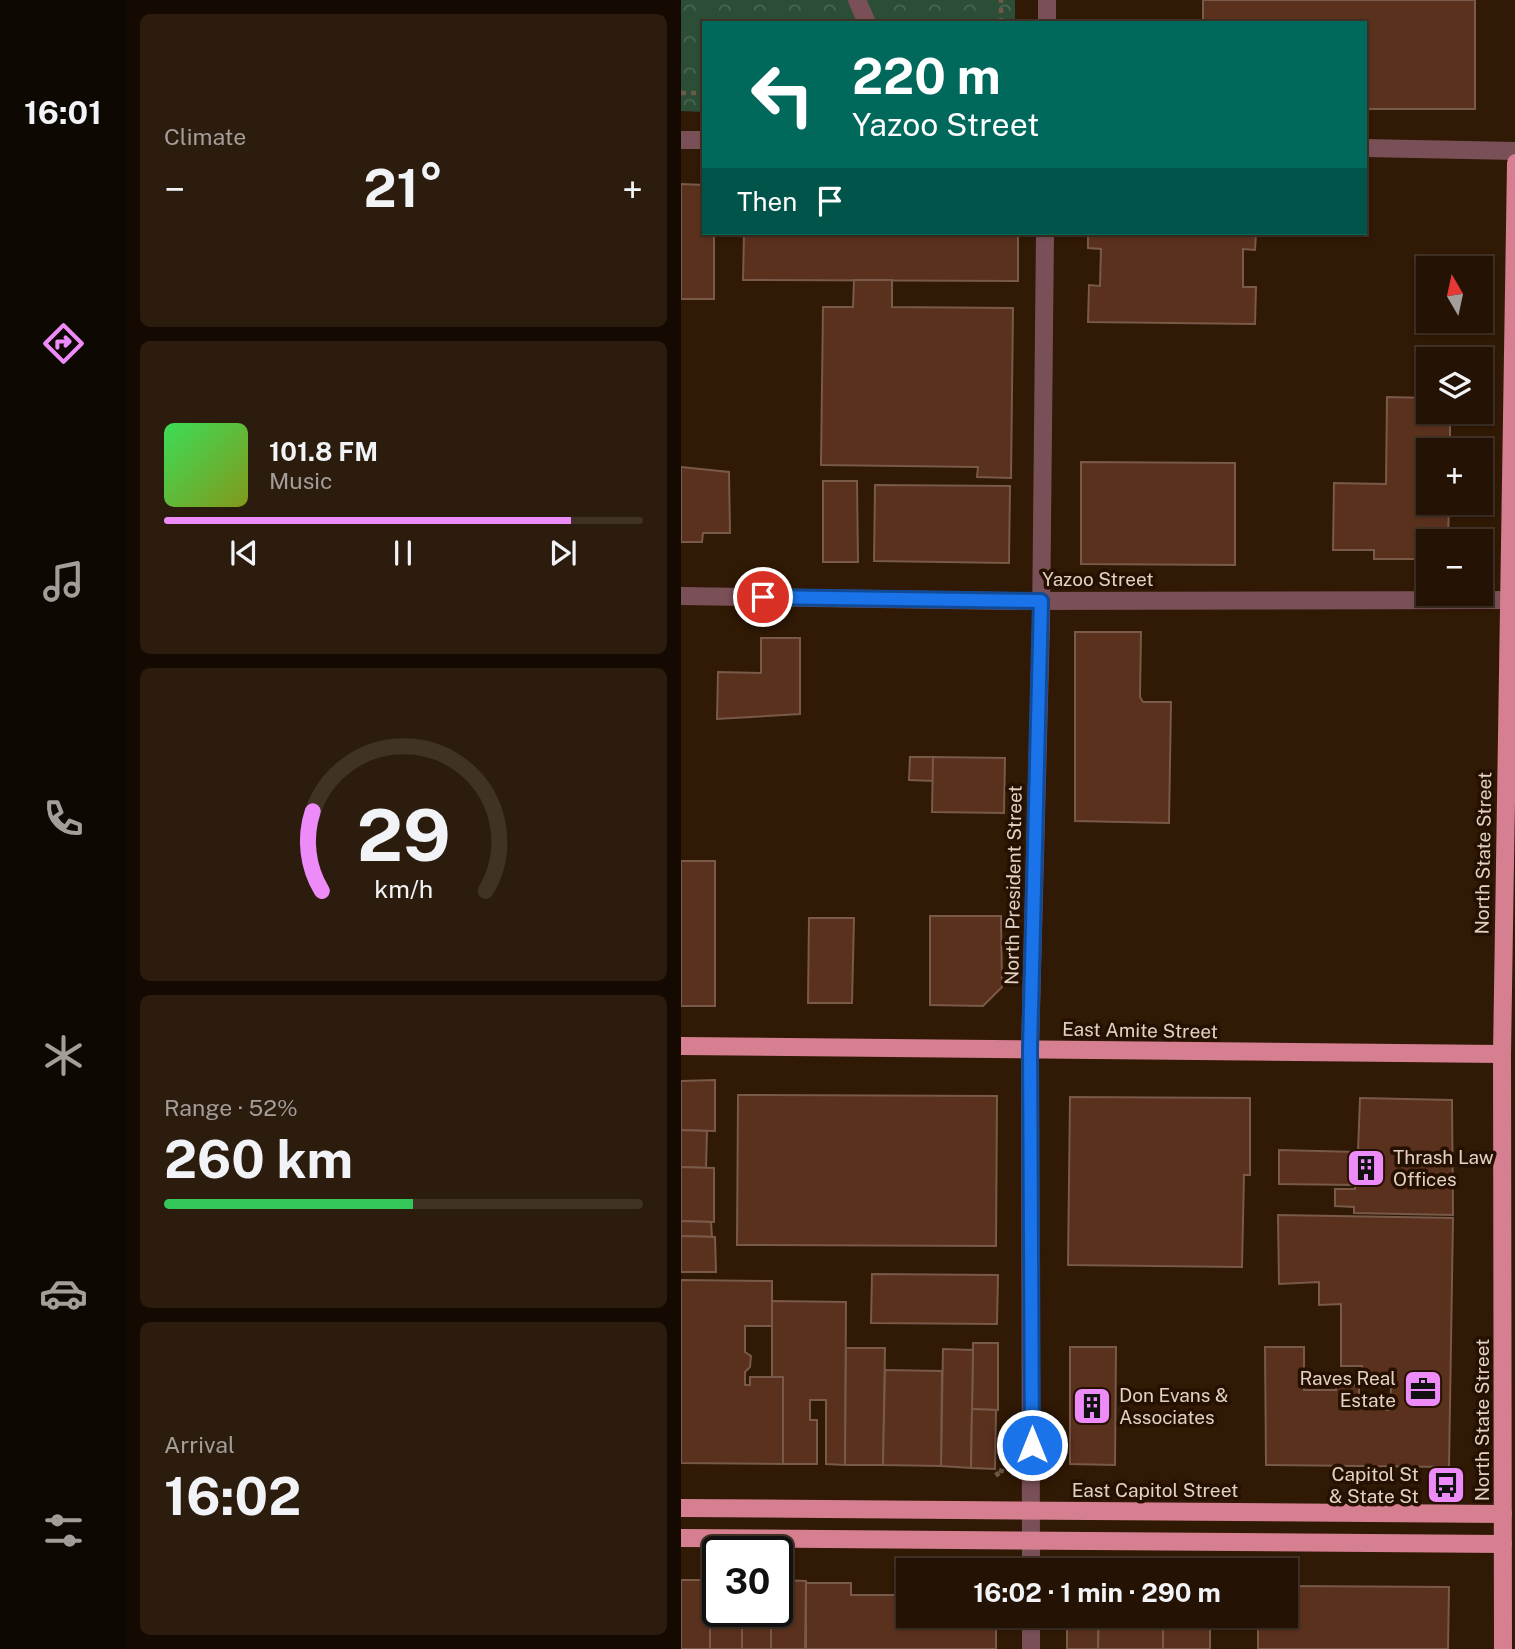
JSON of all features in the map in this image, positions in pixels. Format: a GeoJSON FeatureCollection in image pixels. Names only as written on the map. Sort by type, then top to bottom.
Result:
{"type":"FeatureCollection","features":[{"type":"Feature","properties":{"kind":"main road","name":"North State Street"},"geometry":{"type":"LineString","coordinates":[[1503,1649],[1515,163]]}},
{"type":"Feature","properties":{"kind":"main road","name":"East Amite Street"},"geometry":{"type":"LineString","coordinates":[[681,1046],[1509,1054]]}},
{"type":"Feature","properties":{"kind":"main road","name":"East Capitol Street"},"geometry":{"type":"LineString","coordinates":[[681,1508],[1503,1514]]}},
{"type":"Feature","properties":{"kind":"main road"},"geometry":{"type":"LineString","coordinates":[[681,1538],[1503,1544]]}},
{"type":"Feature","properties":{"kind":"street"},"geometry":{"type":"LineString","coordinates":[[858,0],[866,21]]}},
{"type":"Feature","properties":{"kind":"street"},"geometry":{"type":"LineString","coordinates":[[1047,0],[1047,21]]}},
{"type":"Feature","properties":{"kind":"street"},"geometry":{"type":"LineString","coordinates":[[681,140],[702,140]]}},
{"type":"Feature","properties":{"kind":"street"},"geometry":{"type":"LineString","coordinates":[[1367,148],[1515,151]]}},
{"type":"Feature","properties":{"kind":"street","name":"North President Street"},"geometry":{"type":"LineString","coordinates":[[1031,1558],[1030,1049],[1041,601],[1045,235]]}},
{"type":"Feature","properties":{"kind":"street","name":"Yazoo Street"},"geometry":{"type":"LineString","coordinates":[[681,596],[1041,601],[1511,600]]}},
{"type":"Feature","properties":{"kind":"street"},"geometry":{"type":"LineString","coordinates":[[1031,1628],[1031,1649]]}},
{"type":"Feature","properties":{"kind":"path"},"geometry":{"type":"LineString","coordinates":[[1001,0],[1001,21]]}},
{"type":"Feature","properties":{"kind":"path"},"geometry":{"type":"LineString","coordinates":[[681,93],[702,93]]}},
{"type":"Feature","properties":{"kind":"path"},"geometry":{"type":"LineString","coordinates":[[1000,1478],[998,1471],[1005,1472]]}},
{"type":"Feature","properties":{"kind":"green space"},"geometry":{"type":"Polygon","coordinates":[[[681,0],[1015,0],[1015,21],[702,21],[702,112],[681,111],[681,0]]]}},
{"type":"Feature","properties":{"kind":"building"},"geometry":{"type":"Polygon","coordinates":[[[1203,0],[1475,0],[1475,109],[1367,109],[1367,21],[1203,21],[1203,0]]]}},
{"type":"Feature","properties":{"kind":"building"},"geometry":{"type":"Polygon","coordinates":[[[681,184],[702,185],[702,235],[714,235],[714,299],[681,299],[681,184]]]}},
{"type":"Feature","properties":{"kind":"building"},"geometry":{"type":"Polygon","coordinates":[[[744,235],[1018,235],[1018,281],[743,280],[744,235]]]}},
{"type":"Feature","properties":{"kind":"building"},"geometry":{"type":"Polygon","coordinates":[[[1088,235],[1256,235],[1255,250],[1243,249],[1243,287],[1256,287],[1255,324],[1088,322],[1089,285],[1100,286],[1101,249],[1088,248],[1088,235]]]}},
{"type":"Feature","properties":{"kind":"building"},"geometry":{"type":"Polygon","coordinates":[[[854,280],[892,280],[892,307],[1013,308],[1011,478],[977,477],[978,467],[821,465],[823,307],[853,307],[854,280]]]}},
{"type":"Feature","properties":{"kind":"building"},"geometry":{"type":"Polygon","coordinates":[[[1387,397],[1416,398],[1416,424],[1450,424],[1450,438],[1416,438],[1416,515],[1449,515],[1448,529],[1416,529],[1416,559],[1374,559],[1374,550],[1333,550],[1334,483],[1386,484],[1387,397]]]}},
{"type":"Feature","properties":{"kind":"building"},"geometry":{"type":"Polygon","coordinates":[[[1081,462],[1235,463],[1235,565],[1081,564],[1081,462]]]}},
{"type":"Feature","properties":{"kind":"building"},"geometry":{"type":"Polygon","coordinates":[[[681,467],[729,472],[730,533],[703,533],[702,542],[681,542],[681,467]]]}},
{"type":"Feature","properties":{"kind":"building"},"geometry":{"type":"Polygon","coordinates":[[[823,481],[857,481],[858,562],[823,562],[823,481]]]}},
{"type":"Feature","properties":{"kind":"building"},"geometry":{"type":"Polygon","coordinates":[[[875,485],[1010,486],[1009,563],[874,561],[875,485]]]}},
{"type":"Feature","properties":{"kind":"building"},"geometry":{"type":"Polygon","coordinates":[[[1075,632],[1141,632],[1140,697],[1143,702],[1171,702],[1169,823],[1075,821],[1075,632]]]}},
{"type":"Feature","properties":{"kind":"building"},"geometry":{"type":"Polygon","coordinates":[[[761,638],[800,638],[800,714],[717,719],[718,672],[761,673],[761,638]]]}},
{"type":"Feature","properties":{"kind":"building"},"geometry":{"type":"Polygon","coordinates":[[[910,757],[933,757],[933,781],[909,780],[910,757]]]}},
{"type":"Feature","properties":{"kind":"building"},"geometry":{"type":"Polygon","coordinates":[[[933,757],[1005,758],[1004,813],[932,812],[933,757]]]}},
{"type":"Feature","properties":{"kind":"building"},"geometry":{"type":"Polygon","coordinates":[[[681,861],[715,861],[715,1006],[681,1006],[681,861]]]}},
{"type":"Feature","properties":{"kind":"building"},"geometry":{"type":"Polygon","coordinates":[[[930,916],[1001,916],[1002,987],[983,1006],[930,1005],[930,916]]]}},
{"type":"Feature","properties":{"kind":"building"},"geometry":{"type":"Polygon","coordinates":[[[809,918],[854,918],[852,1003],[808,1003],[809,918]]]}},
{"type":"Feature","properties":{"kind":"building"},"geometry":{"type":"Polygon","coordinates":[[[715,1080],[715,1131],[681,1130],[681,1081],[715,1080]]]}},
{"type":"Feature","properties":{"kind":"building"},"geometry":{"type":"Polygon","coordinates":[[[738,1095],[997,1096],[996,1246],[737,1245],[738,1095]]]}},
{"type":"Feature","properties":{"kind":"building"},"geometry":{"type":"Polygon","coordinates":[[[1070,1097],[1250,1098],[1250,1175],[1244,1175],[1242,1267],[1068,1265],[1070,1097]]]}},
{"type":"Feature","properties":{"kind":"building","name":"Thrash Law Offices"},"geometry":{"type":"Polygon","coordinates":[[[1360,1098],[1452,1100],[1453,1215],[1354,1213],[1354,1207],[1335,1206],[1335,1189],[1355,1189],[1355,1185],[1279,1184],[1279,1150],[1358,1152],[1360,1098]]]}},
{"type":"Feature","properties":{"kind":"building"},"geometry":{"type":"Polygon","coordinates":[[[681,1130],[707,1131],[706,1168],[681,1167],[681,1130]]]}},
{"type":"Feature","properties":{"kind":"building"},"geometry":{"type":"Polygon","coordinates":[[[681,1167],[714,1168],[714,1222],[681,1221],[681,1167]]]}},
{"type":"Feature","properties":{"kind":"building"},"geometry":{"type":"Polygon","coordinates":[[[1278,1215],[1453,1218],[1449,1467],[1266,1465],[1265,1347],[1304,1347],[1304,1390],[1336,1390],[1336,1384],[1359,1385],[1359,1401],[1384,1401],[1384,1410],[1390,1410],[1391,1387],[1362,1386],[1362,1366],[1341,1366],[1341,1304],[1319,1305],[1319,1282],[1279,1284],[1278,1215]]]}},
{"type":"Feature","properties":{"kind":"building"},"geometry":{"type":"Polygon","coordinates":[[[681,1221],[711,1222],[712,1237],[681,1236],[681,1221]]]}},
{"type":"Feature","properties":{"kind":"building"},"geometry":{"type":"Polygon","coordinates":[[[681,1236],[715,1237],[716,1272],[681,1272],[681,1236]]]}},
{"type":"Feature","properties":{"kind":"building"},"geometry":{"type":"Polygon","coordinates":[[[872,1274],[998,1275],[997,1324],[871,1323],[872,1274]]]}},
{"type":"Feature","properties":{"kind":"building"},"geometry":{"type":"Polygon","coordinates":[[[681,1280],[772,1281],[772,1326],[745,1326],[745,1352],[751,1356],[750,1367],[745,1372],[745,1385],[750,1385],[750,1377],[783,1377],[783,1464],[681,1463],[681,1280]]]}},
{"type":"Feature","properties":{"kind":"building"},"geometry":{"type":"Polygon","coordinates":[[[772,1301],[846,1302],[845,1465],[826,1464],[826,1400],[810,1400],[810,1420],[817,1420],[817,1464],[783,1464],[783,1377],[772,1377],[772,1301]]]}},
{"type":"Feature","properties":{"kind":"building"},"geometry":{"type":"Polygon","coordinates":[[[973,1343],[998,1343],[998,1410],[972,1409],[973,1343]]]}},
{"type":"Feature","properties":{"kind":"building","name":"Don Evans & Associates"},"geometry":{"type":"Polygon","coordinates":[[[1070,1347],[1116,1347],[1115,1465],[1070,1464],[1070,1347]]]}},
{"type":"Feature","properties":{"kind":"building"},"geometry":{"type":"Polygon","coordinates":[[[846,1348],[885,1348],[883,1465],[845,1465],[846,1348]]]}},
{"type":"Feature","properties":{"kind":"building"},"geometry":{"type":"Polygon","coordinates":[[[943,1349],[973,1350],[971,1468],[941,1466],[943,1349]]]}},
{"type":"Feature","properties":{"kind":"building"},"geometry":{"type":"Polygon","coordinates":[[[885,1370],[942,1371],[941,1466],[883,1465],[885,1370]]]}},
{"type":"Feature","properties":{"kind":"building"},"geometry":{"type":"Polygon","coordinates":[[[972,1409],[996,1410],[995,1469],[971,1468],[972,1409]]]}},
{"type":"Feature","properties":{"kind":"building"},"geometry":{"type":"Polygon","coordinates":[[[681,1580],[702,1580],[702,1627],[710,1627],[710,1649],[681,1649],[681,1580]]]}},
{"type":"Feature","properties":{"kind":"building"},"geometry":{"type":"Polygon","coordinates":[[[793,1581],[806,1581],[805,1649],[771,1649],[771,1627],[793,1627],[793,1581]]]}},
{"type":"Feature","properties":{"kind":"building"},"geometry":{"type":"Polygon","coordinates":[[[806,1583],[851,1583],[851,1595],[896,1595],[896,1628],[996,1628],[996,1649],[806,1649],[806,1583]]]}},
{"type":"Feature","properties":{"kind":"building"},"geometry":{"type":"Polygon","coordinates":[[[1298,1586],[1449,1587],[1448,1649],[1258,1649],[1258,1628],[1298,1628],[1298,1586]]]}},
{"type":"Feature","properties":{"kind":"building"},"geometry":{"type":"Polygon","coordinates":[[[710,1627],[742,1627],[742,1649],[710,1649],[710,1627]]]}},
{"type":"Feature","properties":{"kind":"building"},"geometry":{"type":"Polygon","coordinates":[[[742,1627],[771,1627],[771,1649],[742,1649],[742,1627]]]}},
{"type":"Feature","properties":{"kind":"building"},"geometry":{"type":"Polygon","coordinates":[[[1067,1628],[1098,1628],[1098,1649],[1067,1649],[1067,1628]]]}},
{"type":"Feature","properties":{"kind":"building"},"geometry":{"type":"Polygon","coordinates":[[[1099,1628],[1163,1628],[1163,1649],[1098,1649],[1099,1628]]]}},
{"type":"Feature","properties":{"kind":"building"},"geometry":{"type":"Polygon","coordinates":[[[1163,1628],[1210,1628],[1210,1649],[1163,1649],[1163,1628]]]}},
{"type":"Feature","properties":{"kind":"place","name":"Thrash Law Offices"},"geometry":{"type":"Point","coordinates":[1366,1168]}},
{"type":"Feature","properties":{"kind":"place","name":"Raves Real Estate"},"geometry":{"type":"Point","coordinates":[1423,1389]}},
{"type":"Feature","properties":{"kind":"place","name":"Don Evans & Associates"},"geometry":{"type":"Point","coordinates":[1092,1406]}},
{"type":"Feature","properties":{"kind":"place","name":"Capitol St & State St"},"geometry":{"type":"Point","coordinates":[1446,1485]}},
{"type":"Feature","properties":{"kind":"route"},"geometry":{"type":"LineString","coordinates":[[763,597],[1041,601],[1030,1049],[1032,1445]]}}]}
